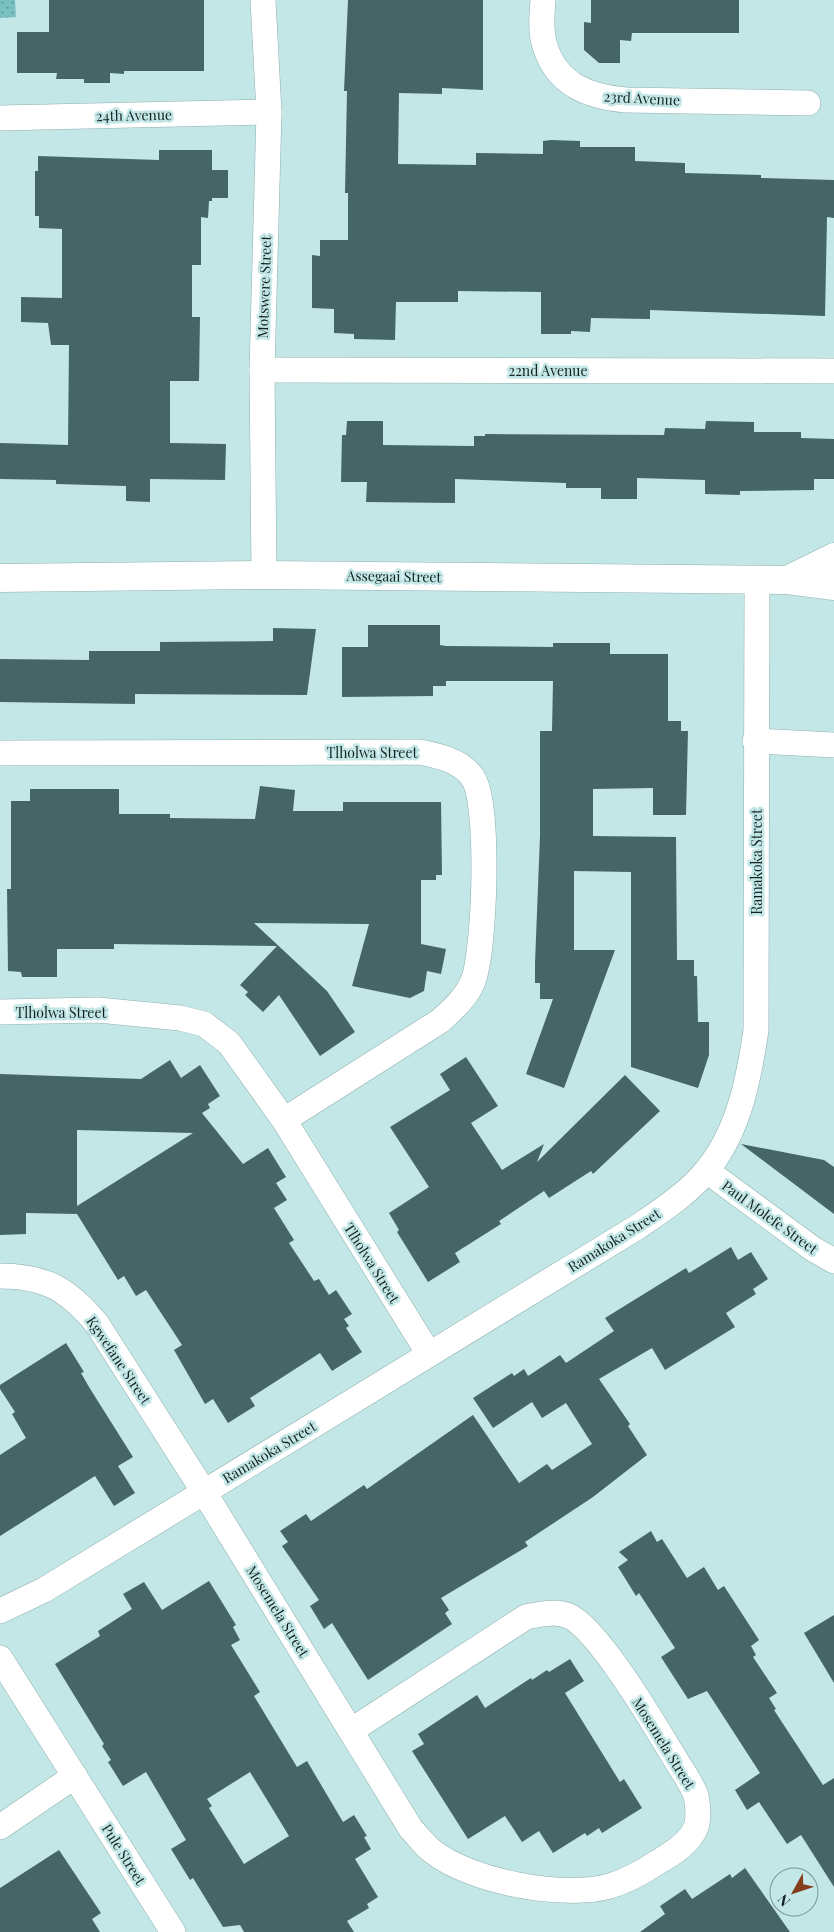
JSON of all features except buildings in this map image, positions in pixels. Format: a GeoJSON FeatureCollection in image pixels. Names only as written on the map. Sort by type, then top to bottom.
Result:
{"type":"FeatureCollection","features":[{"type":"Feature","properties":{"kind":"street","name":"Motswere Street"},"geometry":{"type":"LineString","coordinates":[[263,0],[269,112],[262,370],[264,575]]}},
{"type":"Feature","properties":{"kind":"street","name":"23rd Avenue"},"geometry":{"type":"LineString","coordinates":[[542,0],[545,46],[556,68],[570,83],[584,92],[606,98],[626,100],[808,103]]}},
{"type":"Feature","properties":{"kind":"street","name":"24th Avenue"},"geometry":{"type":"LineString","coordinates":[[0,118],[269,112]]}},
{"type":"Feature","properties":{"kind":"street","name":"22nd Avenue"},"geometry":{"type":"LineString","coordinates":[[262,370],[834,371]]}},
{"type":"Feature","properties":{"kind":"street","name":"Assegaai Street"},"geometry":{"type":"LineString","coordinates":[[787,580],[834,557]]}},
{"type":"Feature","properties":{"kind":"street","name":"Assegaai Street"},"geometry":{"type":"LineString","coordinates":[[0,578],[264,575],[787,580],[834,586]]}},
{"type":"Feature","properties":{"kind":"street","name":"Ramakoka Street"},"geometry":{"type":"LineString","coordinates":[[0,1611],[44,1590],[639,1226],[666,1207],[707,1171],[739,1110],[750,1069],[756,1030],[757,580]]}},
{"type":"Feature","properties":{"kind":"street"},"geometry":{"type":"LineString","coordinates":[[756,741],[834,745]]}},
{"type":"Feature","properties":{"kind":"street","name":"Tlholwa Street"},"geometry":{"type":"LineString","coordinates":[[0,753],[420,752],[443,757],[461,766],[473,778],[481,799],[484,830],[480,957],[473,982],[458,1004],[440,1021],[284,1120]]}},
{"type":"Feature","properties":{"kind":"street","name":"Tlholwa Street"},"geometry":{"type":"LineString","coordinates":[[0,1012],[98,1010],[180,1018],[204,1024],[229,1043],[284,1120],[429,1354]]}},
{"type":"Feature","properties":{"kind":"street","name":"Paul Molefe Street"},"geometry":{"type":"LineString","coordinates":[[707,1171],[812,1249],[834,1262]]}},
{"type":"Feature","properties":{"kind":"street","name":"Kgwefane Street"},"geometry":{"type":"LineString","coordinates":[[0,1276],[25,1276],[54,1286],[79,1302],[105,1337],[204,1492]]}},
{"type":"Feature","properties":{"kind":"street","name":"Mosemela Street"},"geometry":{"type":"LineString","coordinates":[[204,1492],[352,1730],[411,1829],[432,1851],[478,1873],[514,1884],[566,1892],[610,1886],[639,1874],[673,1853],[690,1838],[697,1826],[696,1794],[656,1728],[603,1648],[570,1617],[552,1612],[526,1617],[352,1730]]}},
{"type":"Feature","properties":{"kind":"street","name":"Pule Street"},"geometry":{"type":"LineString","coordinates":[[0,1658],[173,1932]]}},
{"type":"Feature","properties":{"kind":"street"},"geometry":{"type":"LineString","coordinates":[[0,1827],[75,1776]]}},
{"type":"Feature","properties":{"kind":"shaded area"},"geometry":{"type":"Polygon","coordinates":[[[0,0],[15,0],[16,17],[0,18],[0,0]]]}}]}
